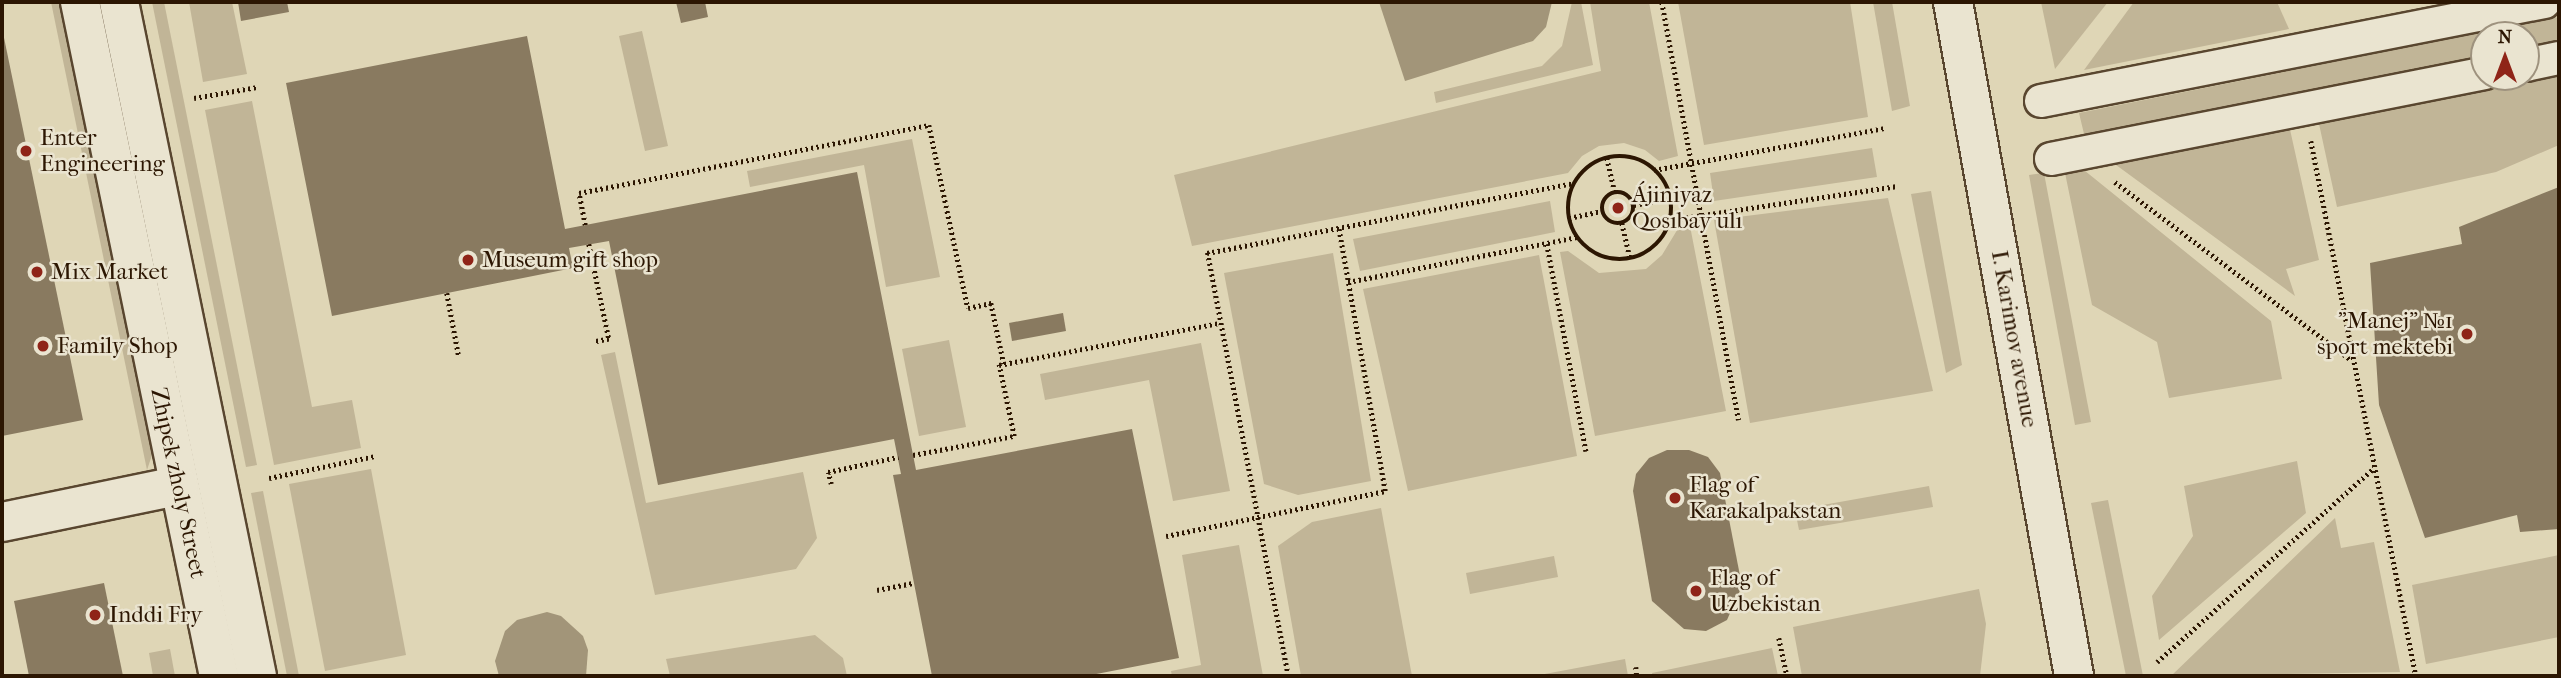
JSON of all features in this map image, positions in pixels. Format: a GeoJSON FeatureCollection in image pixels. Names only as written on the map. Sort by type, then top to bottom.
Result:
{"type":"FeatureCollection","features":[{"type":"Feature","properties":{"kind":"street","name":"Zhipek zholy Street"},"geometry":{"type":"LineString","coordinates":[[80,2],[219,676]]}},
{"type":"Feature","properties":{"kind":"street","name":"Zhipek zholy Street"},"geometry":{"type":"LineString","coordinates":[[118,2],[257,676]]}},
{"type":"Feature","properties":{"kind":"street","name":"I. Karimov avenue"},"geometry":{"type":"LineString","coordinates":[[1953,2],[2074,676]]}},
{"type":"Feature","properties":{"kind":"street"},"geometry":{"type":"LineString","coordinates":[[2041,101],[2544,2]]}},
{"type":"Feature","properties":{"kind":"street"},"geometry":{"type":"LineString","coordinates":[[2540,62],[2559,58]]}},
{"type":"Feature","properties":{"kind":"street"},"geometry":{"type":"LineString","coordinates":[[2065,156],[2470,76]]}},
{"type":"Feature","properties":{"kind":"street"},"geometry":{"type":"LineString","coordinates":[[2,522],[178,486]]}},
{"type":"Feature","properties":{"kind":"path"},"geometry":{"type":"LineString","coordinates":[[1662,2],[1739,420]]}},
{"type":"Feature","properties":{"kind":"path"},"geometry":{"type":"LineString","coordinates":[[194,98],[257,87]]}},
{"type":"Feature","properties":{"kind":"path"},"geometry":{"type":"LineString","coordinates":[[2305,109],[2373,469],[2416,676]]}},
{"type":"Feature","properties":{"kind":"path"},"geometry":{"type":"LineString","coordinates":[[585,225],[579,192],[929,125],[968,308],[992,303],[1004,364]]}},
{"type":"Feature","properties":{"kind":"path"},"geometry":{"type":"LineString","coordinates":[[1654,170],[1884,128]]}},
{"type":"Feature","properties":{"kind":"path"},"geometry":{"type":"LineString","coordinates":[[2065,156],[2352,360]]}},
{"type":"Feature","properties":{"kind":"path"},"geometry":{"type":"LineString","coordinates":[[1631,157],[1654,170],[1670,198],[1670,220],[1658,243],[1630,258],[1596,254],[1577,237],[1569,218],[1574,183],[1584,170],[1607,158],[1631,157]]}},
{"type":"Feature","properties":{"kind":"path"},"geometry":{"type":"LineString","coordinates":[[1607,158],[1615,192]]}},
{"type":"Feature","properties":{"kind":"path"},"geometry":{"type":"LineString","coordinates":[[1288,676],[1207,253],[1574,183]]}},
{"type":"Feature","properties":{"kind":"path"},"geometry":{"type":"LineString","coordinates":[[1670,220],[1897,186]]}},
{"type":"Feature","properties":{"kind":"path"},"geometry":{"type":"LineString","coordinates":[[1615,192],[1626,194],[1634,205],[1631,217],[1622,223],[1608,220],[1603,211],[1604,201],[1615,192]]}},
{"type":"Feature","properties":{"kind":"path"},"geometry":{"type":"LineString","coordinates":[[1634,205],[1670,198]]}},
{"type":"Feature","properties":{"kind":"path"},"geometry":{"type":"LineString","coordinates":[[1569,218],[1603,211]]}},
{"type":"Feature","properties":{"kind":"path"},"geometry":{"type":"LineString","coordinates":[[1622,223],[1630,258]]}},
{"type":"Feature","properties":{"kind":"path"},"geometry":{"type":"LineString","coordinates":[[1166,536],[1385,491],[1339,229]]}},
{"type":"Feature","properties":{"kind":"path"},"geometry":{"type":"LineString","coordinates":[[1348,282],[1577,237]]}},
{"type":"Feature","properties":{"kind":"path"},"geometry":{"type":"LineString","coordinates":[[589,244],[608,339],[593,342]]}},
{"type":"Feature","properties":{"kind":"path"},"geometry":{"type":"LineString","coordinates":[[1547,244],[1586,451]]}},
{"type":"Feature","properties":{"kind":"path"},"geometry":{"type":"LineString","coordinates":[[447,293],[459,357]]}},
{"type":"Feature","properties":{"kind":"path"},"geometry":{"type":"LineString","coordinates":[[913,455],[1014,436],[999,365],[1220,323]]}},
{"type":"Feature","properties":{"kind":"path"},"geometry":{"type":"LineString","coordinates":[[269,478],[375,456]]}},
{"type":"Feature","properties":{"kind":"path"},"geometry":{"type":"LineString","coordinates":[[831,484],[828,472],[898,457]]}},
{"type":"Feature","properties":{"kind":"path"},"geometry":{"type":"LineString","coordinates":[[2157,662],[2373,469]]}},
{"type":"Feature","properties":{"kind":"path"},"geometry":{"type":"LineString","coordinates":[[877,590],[914,583]]}},
{"type":"Feature","properties":{"kind":"path"},"geometry":{"type":"LineString","coordinates":[[1779,638],[1787,676]]}},
{"type":"Feature","properties":{"kind":"path"},"geometry":{"type":"LineString","coordinates":[[1636,667],[1637,676]]}},
{"type":"Feature","properties":{"kind":"shaded area"},"geometry":{"type":"Polygon","coordinates":[[[51,2],[59,2],[153,452],[147,470],[51,2]]]}},
{"type":"Feature","properties":{"kind":"shaded area"},"geometry":{"type":"Polygon","coordinates":[[[152,2],[164,2],[257,465],[246,467],[152,2]]]}},
{"type":"Feature","properties":{"kind":"shaded area"},"geometry":{"type":"Polygon","coordinates":[[[189,2],[232,2],[247,74],[203,82],[189,2]]]}},
{"type":"Feature","properties":{"kind":"shaded area"},"geometry":{"type":"Polygon","coordinates":[[[1379,2],[1552,2],[1546,27],[1533,41],[1405,81],[1379,2]]]}},
{"type":"Feature","properties":{"kind":"shaded area"},"geometry":{"type":"Polygon","coordinates":[[[1572,2],[1581,2],[1593,65],[1436,103],[1434,92],[1542,66],[1562,46],[1572,2]]]}},
{"type":"Feature","properties":{"kind":"shaded area"},"geometry":{"type":"Polygon","coordinates":[[[1590,2],[1649,2],[1678,156],[1659,161],[1645,150],[1624,143],[1599,146],[1582,156],[1568,173],[1192,246],[1174,175],[1601,71],[1590,2]]]}},
{"type":"Feature","properties":{"kind":"shaded area"},"geometry":{"type":"Polygon","coordinates":[[[1678,2],[1850,2],[1868,117],[1704,145],[1678,2]]]}},
{"type":"Feature","properties":{"kind":"shaded area"},"geometry":{"type":"Polygon","coordinates":[[[1873,2],[1892,2],[1910,106],[1892,111],[1873,2]]]}},
{"type":"Feature","properties":{"kind":"shaded area"},"geometry":{"type":"Polygon","coordinates":[[[2041,2],[2108,2],[2055,69],[2041,2]]]}},
{"type":"Feature","properties":{"kind":"shaded area"},"geometry":{"type":"Polygon","coordinates":[[[2134,2],[2277,2],[2289,29],[2084,70],[2134,2]]]}},
{"type":"Feature","properties":{"kind":"shaded area"},"geometry":{"type":"Polygon","coordinates":[[[2559,17],[2559,42],[2540,45],[2539,21],[2559,17]]]}},
{"type":"Feature","properties":{"kind":"shaded area"},"geometry":{"type":"Polygon","coordinates":[[[642,31],[668,146],[645,151],[619,36],[642,31]]]}},
{"type":"Feature","properties":{"kind":"shaded area"},"geometry":{"type":"Polygon","coordinates":[[[2470,35],[2470,60],[2085,138],[2079,113],[2470,35]]]}},
{"type":"Feature","properties":{"kind":"shaded area"},"geometry":{"type":"Polygon","coordinates":[[[2559,60],[2559,145],[2496,172],[2337,207],[2316,110],[2470,80],[2470,91],[2540,91],[2540,70],[2559,60]]]}},
{"type":"Feature","properties":{"kind":"shaded area"},"geometry":{"type":"Polygon","coordinates":[[[252,101],[312,407],[352,400],[361,448],[274,465],[205,110],[252,101]]]}},
{"type":"Feature","properties":{"kind":"shaded area"},"geometry":{"type":"Polygon","coordinates":[[[2287,116],[2319,260],[2286,269],[2295,296],[2097,151],[2287,116]]]}},
{"type":"Feature","properties":{"kind":"shaded area"},"geometry":{"type":"Polygon","coordinates":[[[912,139],[940,277],[886,287],[864,165],[750,187],[747,171],[912,139]]]}},
{"type":"Feature","properties":{"kind":"shaded area"},"geometry":{"type":"Polygon","coordinates":[[[1872,148],[1877,177],[1714,201],[1710,173],[1872,148]]]}},
{"type":"Feature","properties":{"kind":"shaded area"},"geometry":{"type":"Polygon","coordinates":[[[2069,158],[2271,321],[2282,379],[2169,398],[2157,342],[2092,305],[2064,168],[2069,158]]]}},
{"type":"Feature","properties":{"kind":"shaded area"},"geometry":{"type":"Polygon","coordinates":[[[2044,173],[2091,422],[2075,425],[2029,175],[2044,173]]]}},
{"type":"Feature","properties":{"kind":"shaded area"},"geometry":{"type":"Polygon","coordinates":[[[1931,191],[1962,365],[1946,373],[1911,194],[1931,191]]]}},
{"type":"Feature","properties":{"kind":"shaded area"},"geometry":{"type":"Polygon","coordinates":[[[1888,198],[1933,391],[1750,423],[1714,220],[1888,198]]]}},
{"type":"Feature","properties":{"kind":"shaded area"},"geometry":{"type":"Polygon","coordinates":[[[1550,201],[1555,232],[1360,271],[1353,239],[1550,201]]]}},
{"type":"Feature","properties":{"kind":"shaded area"},"geometry":{"type":"Polygon","coordinates":[[[1690,226],[1726,411],[1595,436],[1560,252],[1568,251],[1599,273],[1646,269],[1662,255],[1679,227],[1690,226]]]}},
{"type":"Feature","properties":{"kind":"shaded area"},"geometry":{"type":"Polygon","coordinates":[[[1333,253],[1371,481],[1298,495],[1264,484],[1224,273],[1333,253]]]}},
{"type":"Feature","properties":{"kind":"shaded area"},"geometry":{"type":"Polygon","coordinates":[[[1539,255],[1577,456],[1408,491],[1363,289],[1539,255]]]}},
{"type":"Feature","properties":{"kind":"shaded area"},"geometry":{"type":"Polygon","coordinates":[[[949,340],[966,427],[919,436],[902,349],[949,340]]]}},
{"type":"Feature","properties":{"kind":"shaded area"},"geometry":{"type":"Polygon","coordinates":[[[1201,343],[1230,491],[1173,501],[1149,380],[1045,400],[1040,374],[1201,343]]]}},
{"type":"Feature","properties":{"kind":"shaded area"},"geometry":{"type":"Polygon","coordinates":[[[615,352],[646,503],[803,472],[817,538],[796,569],[655,595],[601,355],[615,352]]]}},
{"type":"Feature","properties":{"kind":"shaded area"},"geometry":{"type":"Polygon","coordinates":[[[2297,461],[2306,513],[2159,640],[2152,596],[2193,536],[2184,486],[2297,461]]]}},
{"type":"Feature","properties":{"kind":"shaded area"},"geometry":{"type":"Polygon","coordinates":[[[371,469],[406,655],[325,671],[289,484],[371,469]]]}},
{"type":"Feature","properties":{"kind":"shaded area"},"geometry":{"type":"Polygon","coordinates":[[[1929,486],[1933,507],[1799,530],[1795,510],[1929,486]]]}},
{"type":"Feature","properties":{"kind":"shaded area"},"geometry":{"type":"Polygon","coordinates":[[[263,491],[299,676],[287,676],[251,493],[263,491]]]}},
{"type":"Feature","properties":{"kind":"shaded area"},"geometry":{"type":"Polygon","coordinates":[[[2108,500],[2143,676],[2126,676],[2091,503],[2108,500]]]}},
{"type":"Feature","properties":{"kind":"shaded area"},"geometry":{"type":"Polygon","coordinates":[[[1381,508],[1412,676],[1301,676],[1278,546],[1312,522],[1381,508]]]}},
{"type":"Feature","properties":{"kind":"shaded area"},"geometry":{"type":"Polygon","coordinates":[[[2335,518],[2341,548],[2374,542],[2400,672],[2171,676],[2335,518]]]}},
{"type":"Feature","properties":{"kind":"shaded area"},"geometry":{"type":"Polygon","coordinates":[[[1239,545],[1263,676],[1172,676],[1171,671],[1201,665],[1182,555],[1239,545]]]}},
{"type":"Feature","properties":{"kind":"shaded area"},"geometry":{"type":"Polygon","coordinates":[[[2559,555],[2559,637],[2426,664],[2412,585],[2559,555]]]}},
{"type":"Feature","properties":{"kind":"shaded area"},"geometry":{"type":"Polygon","coordinates":[[[1554,556],[1558,577],[1470,594],[1466,573],[1554,556]]]}},
{"type":"Feature","properties":{"kind":"shaded area"},"geometry":{"type":"Polygon","coordinates":[[[1979,589],[1986,624],[1980,676],[1802,676],[1793,627],[1979,589]]]}},
{"type":"Feature","properties":{"kind":"shaded area"},"geometry":{"type":"Polygon","coordinates":[[[547,612],[561,616],[583,636],[588,650],[586,676],[499,676],[495,661],[505,631],[517,620],[547,612]]]}},
{"type":"Feature","properties":{"kind":"shaded area"},"geometry":{"type":"Polygon","coordinates":[[[815,635],[843,658],[847,676],[670,676],[666,659],[815,635]]]}},
{"type":"Feature","properties":{"kind":"shaded area"},"geometry":{"type":"Polygon","coordinates":[[[1772,648],[1778,676],[1653,676],[1652,673],[1772,648]]]}},
{"type":"Feature","properties":{"kind":"shaded area"},"geometry":{"type":"Polygon","coordinates":[[[170,649],[175,676],[153,676],[149,653],[170,649]]]}},
{"type":"Feature","properties":{"kind":"shaded area"},"geometry":{"type":"Polygon","coordinates":[[[1625,659],[1628,676],[1534,676],[1625,659]]]}},
{"type":"Feature","properties":{"kind":"building"},"geometry":{"type":"Polygon","coordinates":[[[238,2],[287,2],[289,12],[241,21],[238,2]]]}},
{"type":"Feature","properties":{"kind":"building"},"geometry":{"type":"Polygon","coordinates":[[[676,2],[705,2],[708,17],[681,23],[676,2]]]}},
{"type":"Feature","properties":{"kind":"building"},"geometry":{"type":"Polygon","coordinates":[[[2,28],[83,420],[2,436],[2,28]]]}},
{"type":"Feature","properties":{"kind":"building"},"geometry":{"type":"Polygon","coordinates":[[[527,36],[565,229],[857,172],[916,470],[1132,429],[1179,658],[1086,676],[932,676],[893,475],[901,474],[894,439],[658,485],[609,241],[569,248],[573,268],[332,316],[286,83],[527,36]]]}},
{"type":"Feature","properties":{"kind":"building","name":"\"Manej\" №1 sport mektebi"},"geometry":{"type":"Polygon","coordinates":[[[2559,187],[2559,529],[2520,532],[2517,515],[2425,538],[2379,405],[2370,263],[2462,244],[2459,227],[2559,187]]]}},
{"type":"Feature","properties":{"kind":"building"},"geometry":{"type":"Polygon","coordinates":[[[1063,313],[1066,331],[1012,341],[1009,323],[1063,313]]]}},
{"type":"Feature","properties":{"kind":"building"},"geometry":{"type":"Polygon","coordinates":[[[1667,450],[1689,450],[1708,457],[1720,473],[1742,586],[1727,620],[1706,631],[1684,629],[1652,601],[1633,491],[1636,474],[1649,458],[1667,450]]]}},
{"type":"Feature","properties":{"kind":"building"},"geometry":{"type":"Polygon","coordinates":[[[104,583],[123,676],[29,676],[14,601],[104,583]]]}},
{"type":"Feature","properties":{"kind":"place","name":"Enter Engineering"},"geometry":{"type":"Point","coordinates":[26,151]}},
{"type":"Feature","properties":{"kind":"place","name":"Ájiniyaz Qosıbay ulı"},"geometry":{"type":"Point","coordinates":[1618,208]}},
{"type":"Feature","properties":{"kind":"place","name":"Museum gift shop"},"geometry":{"type":"Point","coordinates":[468,260]}},
{"type":"Feature","properties":{"kind":"place","name":"Mix Market"},"geometry":{"type":"Point","coordinates":[37,272]}},
{"type":"Feature","properties":{"kind":"place","name":"\"Manej\" №1 sport mektebi"},"geometry":{"type":"Point","coordinates":[2467,334]}},
{"type":"Feature","properties":{"kind":"place","name":"Family Shop"},"geometry":{"type":"Point","coordinates":[43,346]}},
{"type":"Feature","properties":{"kind":"place","name":"Flag of Karakalpakstan"},"geometry":{"type":"Point","coordinates":[1675,498]}},
{"type":"Feature","properties":{"kind":"place","name":"Flag of Uzbekistan"},"geometry":{"type":"Point","coordinates":[1696,591]}},
{"type":"Feature","properties":{"kind":"place","name":"Inddi Fry"},"geometry":{"type":"Point","coordinates":[95,615]}}]}
